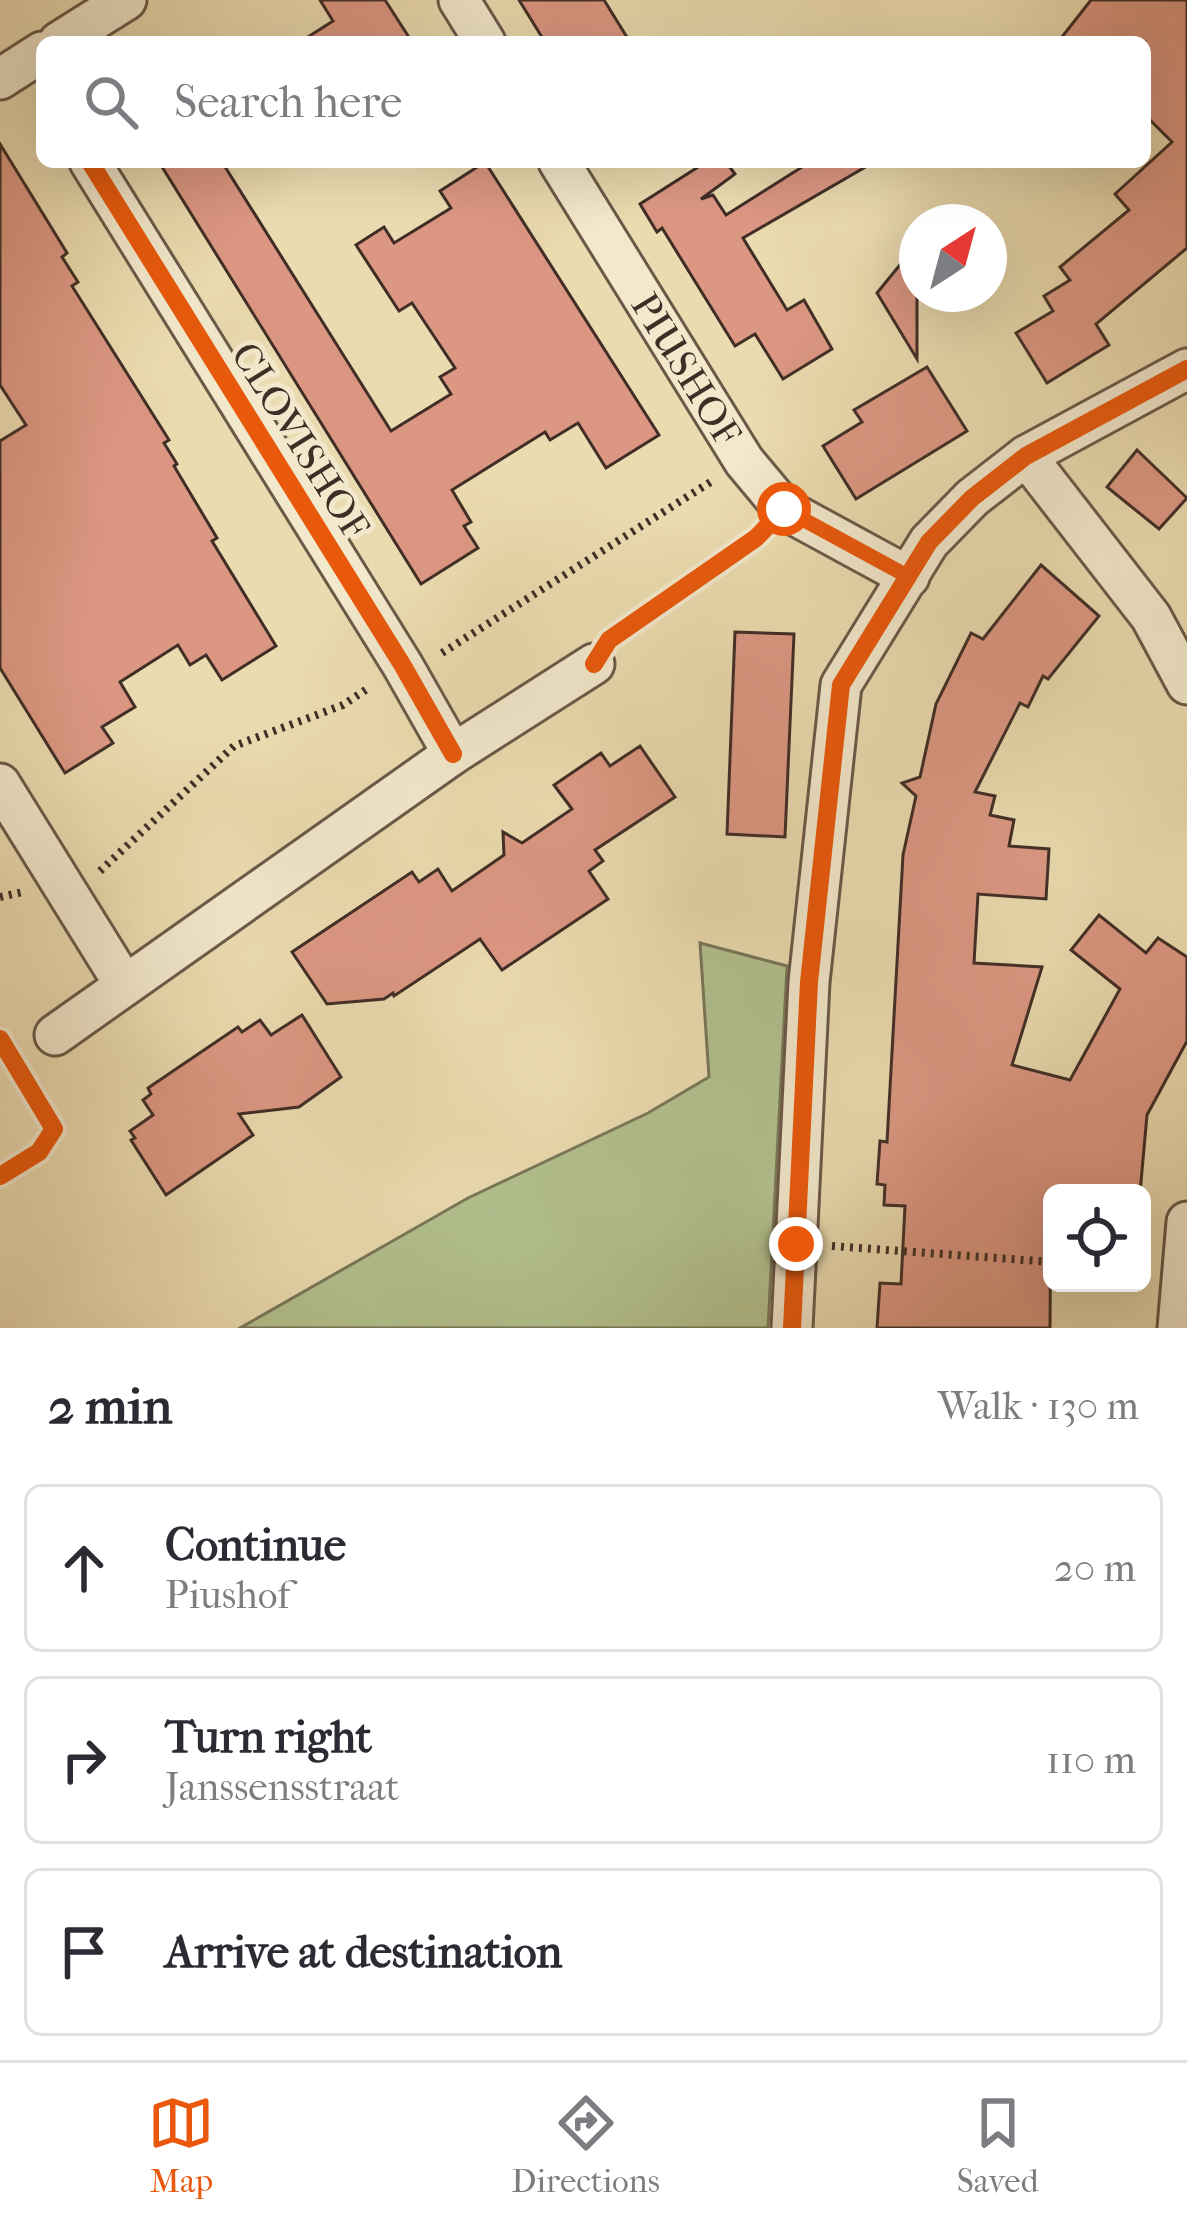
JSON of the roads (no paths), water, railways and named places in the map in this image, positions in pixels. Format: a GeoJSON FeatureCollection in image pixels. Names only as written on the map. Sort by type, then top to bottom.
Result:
{"type":"FeatureCollection","features":[{"type":"Feature","properties":{"kind":"street"},"geometry":{"type":"LineString","coordinates":[[75,36],[127,0]]}},
{"type":"Feature","properties":{"kind":"street"},"geometry":{"type":"LineString","coordinates":[[459,0],[481,36]]}},
{"type":"Feature","properties":{"kind":"street","name":"CLOVISHOF"},"geometry":{"type":"LineString","coordinates":[[94,168],[453,754]]}},
{"type":"Feature","properties":{"kind":"street","name":"PIUSHOF"},"geometry":{"type":"LineString","coordinates":[[563,168],[744,461],[784,509],[909,577]]}},
{"type":"Feature","properties":{"kind":"street"},"geometry":{"type":"LineString","coordinates":[[792,1328],[809,982],[841,686],[929,542],[972,498],[1026,456],[1187,369]]}},
{"type":"Feature","properties":{"kind":"street"},"geometry":{"type":"LineString","coordinates":[[1026,456],[1151,617],[1187,684]]}},
{"type":"Feature","properties":{"kind":"street"},"geometry":{"type":"LineString","coordinates":[[56,1035],[453,754],[594,664]]}},
{"type":"Feature","properties":{"kind":"street"},"geometry":{"type":"LineString","coordinates":[[0,784],[124,984]]}},
{"type":"Feature","properties":{"kind":"street"},"geometry":{"type":"LineString","coordinates":[[1178,1328],[1187,1222]]}}]}
